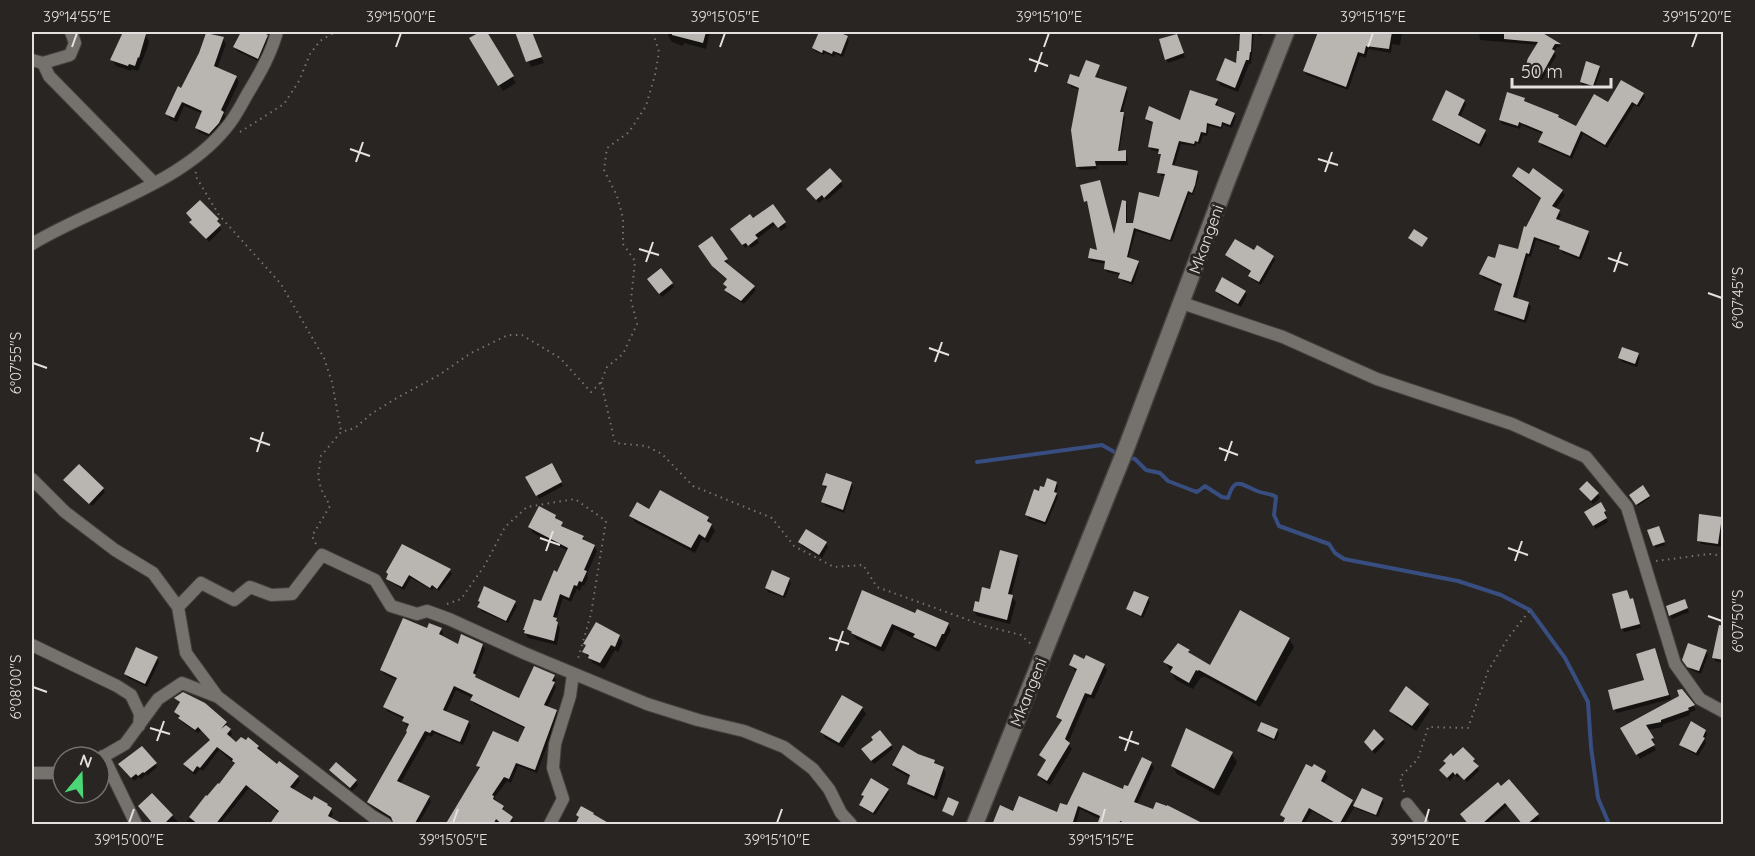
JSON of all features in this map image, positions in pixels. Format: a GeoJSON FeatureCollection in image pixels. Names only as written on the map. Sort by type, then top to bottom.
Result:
{"type":"FeatureCollection","features":[{"type":"Feature","properties":{"kind":"street"},"geometry":{"type":"LineString","coordinates":[[71,32],[75,43],[70,55],[37,61],[154,183]]}},
{"type":"Feature","properties":{"kind":"street"},"geometry":{"type":"LineString","coordinates":[[32,244],[172,174],[198,157],[227,128],[268,58],[277,32]]}},
{"type":"Feature","properties":{"kind":"street","name":"Mkangeni"},"geometry":{"type":"LineString","coordinates":[[975,825],[1124,453],[1286,32]]}},
{"type":"Feature","properties":{"kind":"street"},"geometry":{"type":"LineString","coordinates":[[1182,303],[1283,337],[1377,379],[1512,424],[1586,457],[1627,507],[1675,664],[1700,699],[1724,712]]}},
{"type":"Feature","properties":{"kind":"street"},"geometry":{"type":"LineString","coordinates":[[32,479],[65,512],[115,550],[153,573],[177,608],[186,653],[218,697],[386,825]]}},
{"type":"Feature","properties":{"kind":"street"},"geometry":{"type":"LineString","coordinates":[[177,608],[201,583],[234,600],[250,587],[271,596],[292,594],[322,555],[375,580],[391,606],[417,614],[427,611],[647,704],[744,731],[784,747],[813,770],[829,789],[841,813],[851,825]]}},
{"type":"Feature","properties":{"kind":"street"},"geometry":{"type":"LineString","coordinates":[[32,645],[117,686],[130,695],[140,714],[139,726]]}},
{"type":"Feature","properties":{"kind":"street"},"geometry":{"type":"LineString","coordinates":[[550,825],[563,799],[553,768],[555,744],[570,696],[573,674]]}},
{"type":"Feature","properties":{"kind":"street"},"geometry":{"type":"LineString","coordinates":[[111,752],[125,744],[158,699],[182,683],[218,697]]}},
{"type":"Feature","properties":{"kind":"street"},"geometry":{"type":"LineString","coordinates":[[32,773],[51,773]]}},
{"type":"Feature","properties":{"kind":"street"},"geometry":{"type":"LineString","coordinates":[[111,777],[136,825]]}},
{"type":"Feature","properties":{"kind":"street"},"geometry":{"type":"LineString","coordinates":[[1407,804],[1423,825]]}},
{"type":"Feature","properties":{"kind":"path"},"geometry":{"type":"LineString","coordinates":[[219,135],[240,132],[284,104],[299,81],[310,54],[320,41],[335,32]]}},
{"type":"Feature","properties":{"kind":"path"},"geometry":{"type":"LineString","coordinates":[[322,555],[312,536],[330,506],[321,489],[318,476],[321,456],[341,432],[355,428],[371,414],[395,399],[439,375],[471,353],[508,335],[522,335],[560,358],[591,392],[601,382],[607,367],[623,354],[637,324],[631,300],[635,261],[623,244],[623,218],[617,196],[604,170],[607,148],[629,132],[646,106],[659,52],[653,32]]}},
{"type":"Feature","properties":{"kind":"path"},"geometry":{"type":"LineString","coordinates":[[198,157],[195,175],[219,215],[280,285],[324,358],[332,382],[341,432]]}},
{"type":"Feature","properties":{"kind":"path"},"geometry":{"type":"LineString","coordinates":[[601,382],[615,443],[646,446],[662,454],[693,486],[772,518],[794,546],[834,567],[863,565],[877,587],[986,627],[1021,635],[1043,655]]}},
{"type":"Feature","properties":{"kind":"path"},"geometry":{"type":"LineString","coordinates":[[427,611],[461,599],[485,565],[505,527],[527,507],[575,499],[606,521],[591,614],[573,674]]}},
{"type":"Feature","properties":{"kind":"path"},"geometry":{"type":"LineString","coordinates":[[1645,562],[1709,554],[1724,556]]}},
{"type":"Feature","properties":{"kind":"path"},"geometry":{"type":"LineString","coordinates":[[1407,804],[1400,777],[1418,759],[1428,727],[1468,728],[1488,671],[1508,638],[1530,610]]}},
{"type":"Feature","properties":{"kind":"building"},"geometry":{"type":"Polygon","coordinates":[[[123,32],[146,34],[135,66],[110,60],[123,32]]]}},
{"type":"Feature","properties":{"kind":"building"},"geometry":{"type":"Polygon","coordinates":[[[241,32],[261,32],[268,35],[258,59],[233,47],[241,32]]]}},
{"type":"Feature","properties":{"kind":"building"},"geometry":{"type":"Polygon","coordinates":[[[480,32],[487,32],[514,76],[498,86],[469,38],[480,32]]]}},
{"type":"Feature","properties":{"kind":"building"},"geometry":{"type":"Polygon","coordinates":[[[515,32],[532,32],[542,57],[526,62],[515,32]]]}},
{"type":"Feature","properties":{"kind":"building"},"geometry":{"type":"Polygon","coordinates":[[[672,32],[706,32],[703,43],[672,35],[672,32]]]}},
{"type":"Feature","properties":{"kind":"building"},"geometry":{"type":"Polygon","coordinates":[[[819,32],[838,32],[848,36],[841,54],[833,51],[832,54],[823,50],[822,53],[812,48],[819,32]]]}},
{"type":"Feature","properties":{"kind":"building"},"geometry":{"type":"Polygon","coordinates":[[[1240,32],[1252,32],[1251,52],[1235,88],[1216,80],[1225,58],[1236,63],[1240,32]]]}},
{"type":"Feature","properties":{"kind":"building"},"geometry":{"type":"Polygon","coordinates":[[[1318,32],[1392,32],[1389,49],[1366,46],[1364,54],[1358,52],[1346,87],[1303,71],[1318,32]]]}},
{"type":"Feature","properties":{"kind":"building"},"geometry":{"type":"Polygon","coordinates":[[[1504,32],[1541,32],[1561,44],[1555,44],[1552,49],[1555,51],[1540,78],[1522,68],[1538,42],[1504,39],[1504,32]]]}},
{"type":"Feature","properties":{"kind":"building"},"geometry":{"type":"Polygon","coordinates":[[[206,33],[224,37],[214,66],[237,76],[221,110],[224,112],[219,123],[209,134],[195,128],[202,111],[182,102],[174,118],[165,114],[178,86],[181,88],[199,53],[206,33]]]}},
{"type":"Feature","properties":{"kind":"building"},"geometry":{"type":"Polygon","coordinates":[[[1177,34],[1184,53],[1165,60],[1159,39],[1177,34]]]}},
{"type":"Feature","properties":{"kind":"building"},"geometry":{"type":"Polygon","coordinates":[[[1086,60],[1100,65],[1095,77],[1127,87],[1120,112],[1124,112],[1118,151],[1126,150],[1126,161],[1095,161],[1096,166],[1076,167],[1071,130],[1079,88],[1067,83],[1070,74],[1079,77],[1086,60]]]}},
{"type":"Feature","properties":{"kind":"building"},"geometry":{"type":"Polygon","coordinates":[[[1586,61],[1600,66],[1593,86],[1580,82],[1586,61]]]}},
{"type":"Feature","properties":{"kind":"building"},"geometry":{"type":"Polygon","coordinates":[[[1621,80],[1644,93],[1637,105],[1632,102],[1605,145],[1581,131],[1570,156],[1538,142],[1543,132],[1519,122],[1518,126],[1499,120],[1507,92],[1525,98],[1524,101],[1559,115],[1558,117],[1576,126],[1594,94],[1608,102],[1621,80]]]}},
{"type":"Feature","properties":{"kind":"building"},"geometry":{"type":"Polygon","coordinates":[[[1190,90],[1218,99],[1215,105],[1235,113],[1230,125],[1222,122],[1221,127],[1207,123],[1206,133],[1201,132],[1198,142],[1195,141],[1194,144],[1179,141],[1172,165],[1198,171],[1192,193],[1188,191],[1170,240],[1134,228],[1127,257],[1139,261],[1131,282],[1118,278],[1120,273],[1104,269],[1105,261],[1088,258],[1090,248],[1097,250],[1087,201],[1084,202],[1080,185],[1100,180],[1114,234],[1122,200],[1126,201],[1126,223],[1133,223],[1139,192],[1159,197],[1165,174],[1157,173],[1161,154],[1158,154],[1159,149],[1148,147],[1153,122],[1145,119],[1149,106],[1180,120],[1190,90]]]}},
{"type":"Feature","properties":{"kind":"building"},"geometry":{"type":"Polygon","coordinates":[[[1446,90],[1465,100],[1458,115],[1486,130],[1479,144],[1432,120],[1446,90]]]}},
{"type":"Feature","properties":{"kind":"building"},"geometry":{"type":"Polygon","coordinates":[[[1518,167],[1529,174],[1533,168],[1563,190],[1552,206],[1560,210],[1556,219],[1589,231],[1579,257],[1559,249],[1560,246],[1534,237],[1529,254],[1526,253],[1513,297],[1529,302],[1524,320],[1494,310],[1502,284],[1479,274],[1488,256],[1495,258],[1499,244],[1518,249],[1524,226],[1526,227],[1541,198],[1512,176],[1518,167]]]}},
{"type":"Feature","properties":{"kind":"building"},"geometry":{"type":"Polygon","coordinates":[[[830,168],[842,181],[824,198],[822,195],[816,200],[806,189],[830,168]]]}},
{"type":"Feature","properties":{"kind":"building"},"geometry":{"type":"Polygon","coordinates":[[[200,200],[219,219],[217,221],[221,225],[206,239],[189,222],[192,220],[186,213],[200,200]]]}},
{"type":"Feature","properties":{"kind":"building"},"geometry":{"type":"Polygon","coordinates":[[[773,204],[786,222],[778,228],[773,222],[755,235],[758,238],[748,246],[746,243],[742,245],[730,229],[750,214],[753,218],[773,204]]]}},
{"type":"Feature","properties":{"kind":"building"},"geometry":{"type":"Polygon","coordinates":[[[1414,229],[1428,238],[1422,247],[1408,238],[1414,229]]]}},
{"type":"Feature","properties":{"kind":"building"},"geometry":{"type":"Polygon","coordinates":[[[712,236],[728,259],[724,261],[755,286],[741,301],[724,290],[727,287],[723,284],[727,279],[712,266],[698,246],[712,236]]]}},
{"type":"Feature","properties":{"kind":"building"},"geometry":{"type":"Polygon","coordinates":[[[1235,239],[1254,250],[1257,245],[1274,256],[1259,282],[1248,276],[1251,271],[1225,255],[1235,239]]]}},
{"type":"Feature","properties":{"kind":"building"},"geometry":{"type":"Polygon","coordinates":[[[661,268],[673,283],[659,294],[647,279],[661,268]]]}},
{"type":"Feature","properties":{"kind":"building"},"geometry":{"type":"Polygon","coordinates":[[[1222,277],[1246,291],[1238,304],[1215,291],[1222,277]]]}},
{"type":"Feature","properties":{"kind":"building"},"geometry":{"type":"Polygon","coordinates":[[[1622,347],[1639,353],[1635,364],[1618,358],[1622,347]]]}},
{"type":"Feature","properties":{"kind":"building"},"geometry":{"type":"Polygon","coordinates":[[[552,463],[562,482],[536,496],[525,477],[552,463]]]}},
{"type":"Feature","properties":{"kind":"building"},"geometry":{"type":"Polygon","coordinates":[[[79,464],[104,488],[89,504],[63,480],[79,464]]]}},
{"type":"Feature","properties":{"kind":"building"},"geometry":{"type":"Polygon","coordinates":[[[826,473],[852,482],[843,510],[821,502],[827,486],[822,485],[826,473]]]}},
{"type":"Feature","properties":{"kind":"building"},"geometry":{"type":"Polygon","coordinates":[[[1047,478],[1057,482],[1054,492],[1057,493],[1045,522],[1025,515],[1034,489],[1039,491],[1040,486],[1044,487],[1047,478]]]}},
{"type":"Feature","properties":{"kind":"building"},"geometry":{"type":"Polygon","coordinates":[[[1587,481],[1599,493],[1591,501],[1579,489],[1587,481]]]}},
{"type":"Feature","properties":{"kind":"building"},"geometry":{"type":"Polygon","coordinates":[[[1643,485],[1650,496],[1636,505],[1629,495],[1643,485]]]}},
{"type":"Feature","properties":{"kind":"building"},"geometry":{"type":"Polygon","coordinates":[[[660,490],[709,517],[707,521],[712,524],[705,538],[699,534],[691,548],[629,516],[637,502],[649,509],[660,490]]]}},
{"type":"Feature","properties":{"kind":"building"},"geometry":{"type":"Polygon","coordinates":[[[1601,502],[1607,518],[1593,526],[1584,512],[1601,502]]]}},
{"type":"Feature","properties":{"kind":"building"},"geometry":{"type":"Polygon","coordinates":[[[539,506],[556,515],[555,518],[563,522],[561,526],[584,536],[582,539],[595,545],[584,570],[587,571],[582,582],[579,581],[577,586],[574,585],[569,598],[560,594],[553,617],[557,618],[558,622],[554,641],[524,633],[525,630],[523,630],[534,599],[541,601],[554,570],[557,572],[568,548],[528,527],[539,506]]]}},
{"type":"Feature","properties":{"kind":"building"},"geometry":{"type":"Polygon","coordinates":[[[1699,514],[1722,517],[1718,544],[1697,541],[1699,514]]]}},
{"type":"Feature","properties":{"kind":"building"},"geometry":{"type":"Polygon","coordinates":[[[1659,526],[1665,542],[1653,546],[1647,530],[1659,526]]]}},
{"type":"Feature","properties":{"kind":"building"},"geometry":{"type":"Polygon","coordinates":[[[806,529],[827,542],[819,555],[798,542],[806,529]]]}},
{"type":"Feature","properties":{"kind":"building"},"geometry":{"type":"Polygon","coordinates":[[[402,544],[451,569],[437,589],[432,585],[430,588],[409,575],[402,587],[386,579],[388,574],[386,572],[402,544]]]}},
{"type":"Feature","properties":{"kind":"building"},"geometry":{"type":"Polygon","coordinates":[[[1000,550],[1018,555],[1008,594],[1013,595],[1007,620],[973,611],[975,601],[979,602],[982,587],[990,589],[1000,550]]]}},
{"type":"Feature","properties":{"kind":"building"},"geometry":{"type":"Polygon","coordinates":[[[772,570],[790,578],[783,596],[765,588],[772,570]]]}},
{"type":"Feature","properties":{"kind":"building"},"geometry":{"type":"Polygon","coordinates":[[[484,586],[516,601],[506,621],[477,607],[484,586]]]}},
{"type":"Feature","properties":{"kind":"building"},"geometry":{"type":"Polygon","coordinates":[[[862,590],[915,613],[917,609],[949,623],[936,647],[892,624],[881,647],[851,633],[847,629],[862,590]]]}},
{"type":"Feature","properties":{"kind":"building"},"geometry":{"type":"Polygon","coordinates":[[[1627,590],[1630,599],[1633,598],[1640,624],[1621,629],[1612,594],[1627,590]]]}},
{"type":"Feature","properties":{"kind":"building"},"geometry":{"type":"Polygon","coordinates":[[[1134,591],[1149,597],[1141,616],[1126,609],[1134,591]]]}},
{"type":"Feature","properties":{"kind":"building"},"geometry":{"type":"Polygon","coordinates":[[[1685,599],[1688,608],[1669,616],[1666,606],[1685,599]]]}},
{"type":"Feature","properties":{"kind":"building"},"geometry":{"type":"Polygon","coordinates":[[[1240,610],[1290,638],[1256,701],[1199,670],[1196,670],[1189,683],[1170,672],[1173,667],[1163,662],[1178,643],[1210,665],[1240,610]]]}},
{"type":"Feature","properties":{"kind":"building"},"geometry":{"type":"Polygon","coordinates":[[[403,618],[427,628],[429,623],[442,628],[439,634],[458,644],[461,634],[483,644],[473,673],[475,677],[519,698],[534,666],[555,675],[552,681],[555,682],[544,705],[557,710],[535,770],[516,763],[509,779],[504,777],[492,795],[493,799],[504,806],[502,809],[513,817],[508,825],[503,825],[496,819],[493,825],[445,825],[480,767],[476,766],[493,731],[518,742],[525,727],[470,700],[473,695],[454,686],[443,710],[469,721],[460,742],[432,730],[430,733],[425,731],[397,781],[430,796],[414,825],[394,825],[391,817],[367,802],[407,732],[409,724],[402,721],[404,717],[383,707],[397,678],[380,670],[403,618]]]}},
{"type":"Feature","properties":{"kind":"building"},"geometry":{"type":"Polygon","coordinates":[[[596,622],[620,635],[615,647],[611,645],[600,663],[588,658],[589,655],[582,652],[586,645],[583,644],[596,622]]]}},
{"type":"Feature","properties":{"kind":"building"},"geometry":{"type":"Polygon","coordinates":[[[1719,625],[1724,626],[1724,660],[1712,658],[1719,625]]]}},
{"type":"Feature","properties":{"kind":"building"},"geometry":{"type":"Polygon","coordinates":[[[1688,643],[1707,650],[1699,671],[1687,667],[1682,660],[1688,643]]]}},
{"type":"Feature","properties":{"kind":"building"},"geometry":{"type":"Polygon","coordinates":[[[136,647],[158,657],[145,684],[124,674],[136,647]]]}},
{"type":"Feature","properties":{"kind":"building"},"geometry":{"type":"Polygon","coordinates":[[[1655,648],[1669,695],[1613,710],[1608,690],[1644,680],[1636,654],[1655,648]]]}},
{"type":"Feature","properties":{"kind":"building"},"geometry":{"type":"Polygon","coordinates":[[[1074,654],[1084,659],[1086,655],[1105,664],[1091,695],[1085,693],[1065,739],[1070,743],[1047,781],[1037,775],[1046,760],[1039,755],[1062,720],[1056,717],[1077,669],[1069,665],[1074,654]]]}},
{"type":"Feature","properties":{"kind":"building"},"geometry":{"type":"Polygon","coordinates":[[[1406,686],[1429,704],[1412,726],[1389,711],[1406,686]]]}},
{"type":"Feature","properties":{"kind":"building"},"geometry":{"type":"Polygon","coordinates":[[[1682,689],[1695,705],[1661,722],[1646,725],[1654,738],[1651,739],[1655,745],[1636,755],[1620,728],[1679,696],[1677,690],[1682,689]]]}},
{"type":"Feature","properties":{"kind":"building"},"geometry":{"type":"Polygon","coordinates":[[[183,692],[205,703],[227,722],[221,729],[226,725],[231,729],[227,734],[236,742],[241,737],[246,740],[248,737],[259,746],[257,748],[277,764],[279,761],[299,776],[290,787],[312,800],[314,796],[328,804],[332,808],[328,816],[345,825],[269,825],[279,811],[246,785],[215,825],[199,825],[189,817],[235,763],[217,747],[200,768],[197,766],[193,772],[183,764],[210,740],[198,727],[195,730],[178,718],[180,716],[174,712],[180,702],[174,698],[183,692]]]}},
{"type":"Feature","properties":{"kind":"building"},"geometry":{"type":"Polygon","coordinates":[[[842,695],[863,707],[839,743],[820,732],[842,695]]]}},
{"type":"Feature","properties":{"kind":"building"},"geometry":{"type":"Polygon","coordinates":[[[1691,721],[1706,730],[1703,737],[1705,738],[1696,753],[1679,745],[1691,721]]]}},
{"type":"Feature","properties":{"kind":"building"},"geometry":{"type":"Polygon","coordinates":[[[1261,722],[1278,729],[1274,739],[1257,731],[1261,722]]]}},
{"type":"Feature","properties":{"kind":"building"},"geometry":{"type":"Polygon","coordinates":[[[1186,728],[1233,752],[1214,789],[1171,766],[1186,728]]]}},
{"type":"Feature","properties":{"kind":"building"},"geometry":{"type":"Polygon","coordinates":[[[1374,729],[1384,739],[1372,751],[1364,742],[1374,729]]]}},
{"type":"Feature","properties":{"kind":"building"},"geometry":{"type":"Polygon","coordinates":[[[880,730],[892,745],[871,761],[861,749],[873,740],[871,737],[880,730]]]}},
{"type":"Feature","properties":{"kind":"building"},"geometry":{"type":"Polygon","coordinates":[[[903,745],[935,760],[934,763],[944,767],[934,796],[907,784],[910,775],[892,765],[903,745]]]}},
{"type":"Feature","properties":{"kind":"building"},"geometry":{"type":"Polygon","coordinates":[[[142,746],[157,763],[144,773],[138,776],[136,774],[131,778],[118,764],[142,746]]]}},
{"type":"Feature","properties":{"kind":"building"},"geometry":{"type":"Polygon","coordinates":[[[1463,747],[1479,766],[1464,780],[1453,772],[1447,778],[1439,770],[1446,763],[1443,761],[1451,753],[1453,756],[1463,747]]]}},
{"type":"Feature","properties":{"kind":"building"},"geometry":{"type":"Polygon","coordinates":[[[1142,757],[1152,762],[1134,802],[1153,809],[1156,802],[1167,805],[1206,825],[1130,825],[1120,821],[1119,825],[1097,825],[1100,816],[1078,806],[1072,825],[992,825],[1000,805],[1013,811],[1019,796],[1057,812],[1060,803],[1067,805],[1083,772],[1123,789],[1124,785],[1128,786],[1142,757]]]}},
{"type":"Feature","properties":{"kind":"building"},"geometry":{"type":"Polygon","coordinates":[[[336,762],[357,780],[350,788],[329,770],[336,762]]]}},
{"type":"Feature","properties":{"kind":"building"},"geometry":{"type":"Polygon","coordinates":[[[1306,764],[1312,767],[1314,764],[1326,771],[1321,781],[1353,800],[1339,825],[1309,808],[1300,825],[1282,825],[1285,818],[1280,815],[1306,764]]]}},
{"type":"Feature","properties":{"kind":"building"},"geometry":{"type":"Polygon","coordinates":[[[871,778],[889,789],[873,813],[859,805],[864,796],[861,795],[871,778]]]}},
{"type":"Feature","properties":{"kind":"building"},"geometry":{"type":"Polygon","coordinates":[[[1509,779],[1539,814],[1523,825],[1505,803],[1481,825],[1469,825],[1460,814],[1498,782],[1501,786],[1509,779]]]}},
{"type":"Feature","properties":{"kind":"building"},"geometry":{"type":"Polygon","coordinates":[[[1362,788],[1383,798],[1376,815],[1353,806],[1362,788]]]}},
{"type":"Feature","properties":{"kind":"building"},"geometry":{"type":"Polygon","coordinates":[[[152,793],[173,815],[163,825],[154,825],[138,806],[152,793]]]}},
{"type":"Feature","properties":{"kind":"building"},"geometry":{"type":"Polygon","coordinates":[[[948,797],[959,802],[953,816],[942,811],[948,797]]]}},
{"type":"Feature","properties":{"kind":"building"},"geometry":{"type":"Polygon","coordinates":[[[581,806],[612,825],[575,825],[579,817],[576,815],[581,806]]]}},
{"type":"Feature","properties":{"kind":"waterway"},"geometry":{"type":"LineString","coordinates":[[977,462],[1102,445],[1118,454]]}},
{"type":"Feature","properties":{"kind":"waterway"},"geometry":{"type":"LineString","coordinates":[[1128,457],[1135,459],[1146,470],[1160,473],[1168,481],[1197,492],[1205,486],[1222,497],[1228,498],[1233,487],[1236,484],[1242,484],[1274,496],[1276,497],[1274,515],[1279,526],[1329,544],[1335,553],[1344,559],[1458,581],[1501,595],[1530,610],[1565,658],[1588,702],[1598,798],[1609,824]]}}]}
